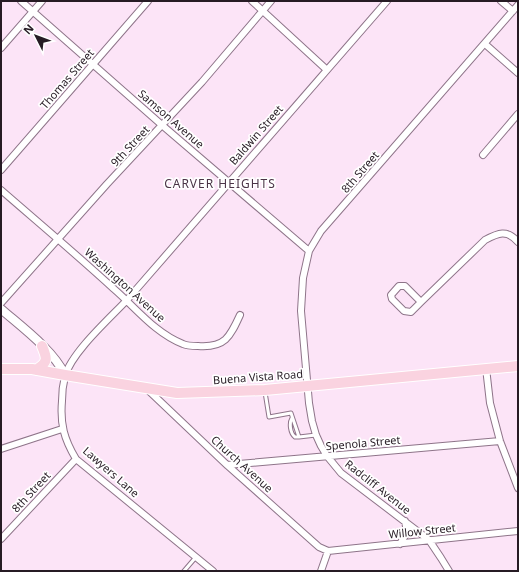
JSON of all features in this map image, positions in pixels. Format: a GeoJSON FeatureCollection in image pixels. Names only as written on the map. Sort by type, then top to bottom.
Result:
{"type":"FeatureCollection","features":[{"type":"Feature","properties":{"kind":"main road"},"geometry":{"type":"LineString","coordinates":[[36,370],[45,362],[47,357],[42,346]]}},
{"type":"Feature","properties":{"kind":"main road","name":"Buena Vista Road"},"geometry":{"type":"LineString","coordinates":[[1,369],[36,370],[177,393],[265,390],[518,366]]}},
{"type":"Feature","properties":{"kind":"street","name":"Samson Avenue"},"geometry":{"type":"LineString","coordinates":[[21,1],[163,126],[309,251]]}},
{"type":"Feature","properties":{"kind":"street"},"geometry":{"type":"LineString","coordinates":[[1,48],[42,1]]}},
{"type":"Feature","properties":{"kind":"street","name":"Thomas Street"},"geometry":{"type":"LineString","coordinates":[[1,170],[148,1]]}},
{"type":"Feature","properties":{"kind":"street"},"geometry":{"type":"LineString","coordinates":[[252,1],[327,70]]}},
{"type":"Feature","properties":{"kind":"street","name":"9th Street"},"geometry":{"type":"LineString","coordinates":[[1,303],[58,238],[163,126],[271,1]]}},
{"type":"Feature","properties":{"kind":"street","name":"Baldwin Street"},"geometry":{"type":"LineString","coordinates":[[65,375],[83,347],[127,300],[388,1]]}},
{"type":"Feature","properties":{"kind":"street"},"geometry":{"type":"LineString","coordinates":[[501,1],[513,11]]}},
{"type":"Feature","properties":{"kind":"street","name":"8th Street"},"geometry":{"type":"LineString","coordinates":[[308,386],[301,311],[303,278],[309,251],[321,231],[518,5]]}},
{"type":"Feature","properties":{"kind":"street"},"geometry":{"type":"LineString","coordinates":[[485,44],[518,73]]}},
{"type":"Feature","properties":{"kind":"street"},"geometry":{"type":"LineString","coordinates":[[483,155],[518,114]]}},
{"type":"Feature","properties":{"kind":"street","name":"Washington Avenue"},"geometry":{"type":"LineString","coordinates":[[1,190],[58,238],[127,300],[149,322],[168,336],[184,345],[202,346],[220,344],[232,333],[240,315]]}},
{"type":"Feature","properties":{"kind":"street"},"geometry":{"type":"LineString","coordinates":[[421,302],[405,286],[399,286],[391,295],[392,299],[404,311],[411,312],[485,240],[495,234],[505,233],[512,235],[518,242]]}},
{"type":"Feature","properties":{"kind":"street"},"geometry":{"type":"LineString","coordinates":[[2,313],[53,356],[65,375]]}},
{"type":"Feature","properties":{"kind":"street"},"geometry":{"type":"LineString","coordinates":[[486,368],[490,403],[500,441],[518,488]]}},
{"type":"Feature","properties":{"kind":"street","name":"Lawyers Lane"},"geometry":{"type":"LineString","coordinates":[[65,375],[61,412],[62,429],[67,444],[76,459],[213,571]]}},
{"type":"Feature","properties":{"kind":"street","name":"Radcliff Avenue"},"geometry":{"type":"LineString","coordinates":[[308,386],[312,421],[316,435],[327,456],[341,473],[351,482],[429,540],[448,571]]}},
{"type":"Feature","properties":{"kind":"street","name":"Church Avenue"},"geometry":{"type":"LineString","coordinates":[[146,388],[319,547],[328,551]]}},
{"type":"Feature","properties":{"kind":"street"},"geometry":{"type":"LineString","coordinates":[[1,449],[62,429]]}},
{"type":"Feature","properties":{"kind":"street","name":"Spenola Street"},"geometry":{"type":"LineString","coordinates":[[227,464],[500,441]]}},
{"type":"Feature","properties":{"kind":"street","name":"8th Street"},"geometry":{"type":"LineString","coordinates":[[1,538],[76,459]]}},
{"type":"Feature","properties":{"kind":"street"},"geometry":{"type":"LineString","coordinates":[[400,544],[407,532],[405,521]]}},
{"type":"Feature","properties":{"kind":"street","name":"Willow Street"},"geometry":{"type":"LineString","coordinates":[[328,551],[518,531]]}},
{"type":"Feature","properties":{"kind":"street"},"geometry":{"type":"LineString","coordinates":[[322,571],[328,551]]}},
{"type":"Feature","properties":{"kind":"lane"},"geometry":{"type":"LineString","coordinates":[[265,390],[269,417],[291,413],[299,437]]}},
{"type":"Feature","properties":{"kind":"lane"},"geometry":{"type":"LineString","coordinates":[[292,418],[290,421],[292,432],[295,437],[316,435]]}},
{"type":"Feature","properties":{"kind":"lane"},"geometry":{"type":"LineString","coordinates":[[184,571],[196,557]]}},
{"type":"Feature","properties":{"kind":"district","name":"CARVER HEIGHTS"},"geometry":{"type":"Point","coordinates":[220,184]}}]}
